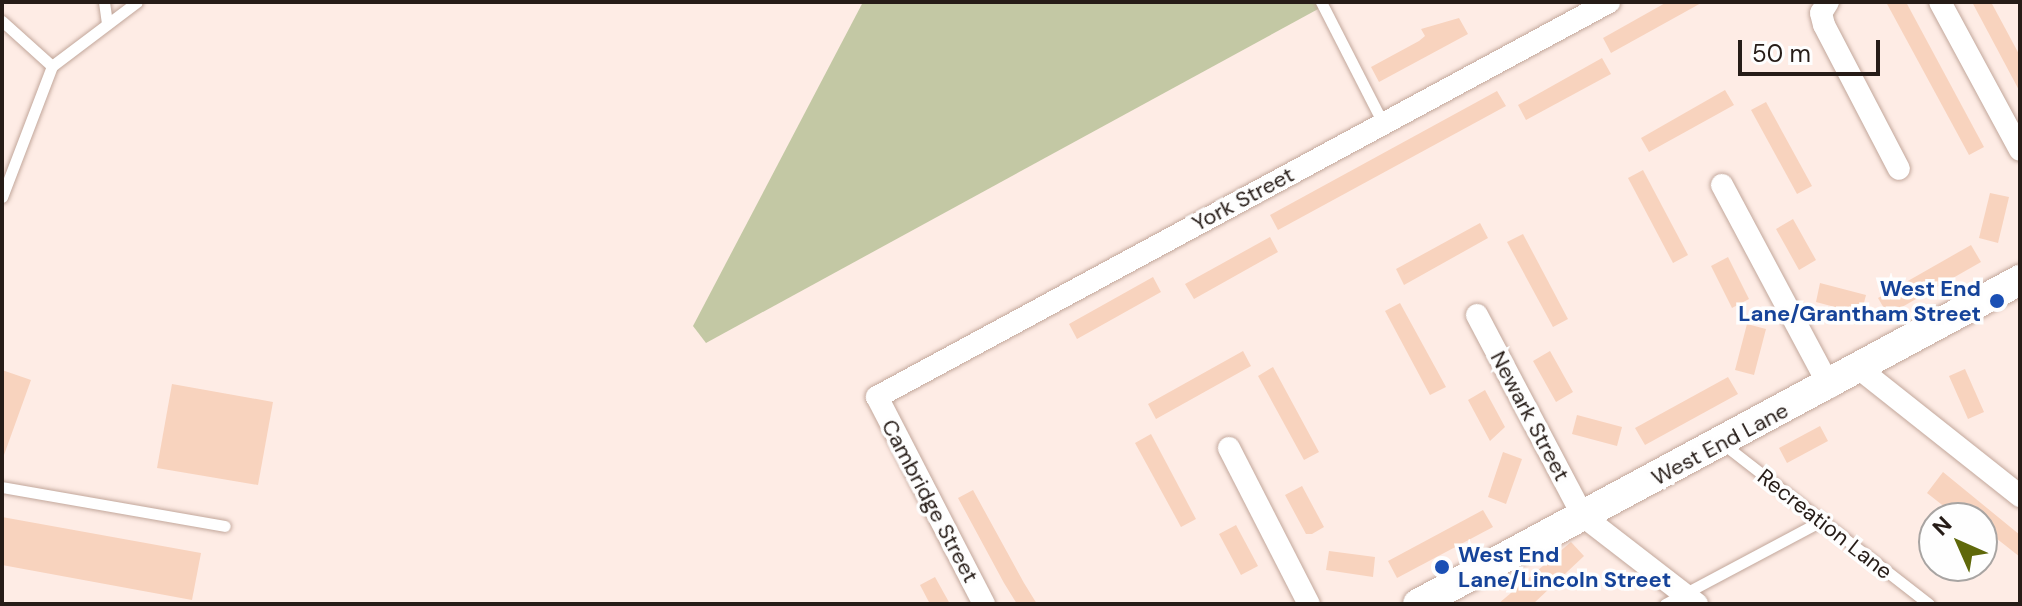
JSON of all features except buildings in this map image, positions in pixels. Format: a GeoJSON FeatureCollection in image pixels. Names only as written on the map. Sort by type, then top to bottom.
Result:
{"type":"FeatureCollection","features":[{"type":"Feature","properties":{"kind":"street","name":"York Street"},"geometry":{"type":"LineString","coordinates":[[877,397],[1609,2]]}},
{"type":"Feature","properties":{"kind":"street"},"geometry":{"type":"LineString","coordinates":[[1828,2],[1821,13],[1824,25],[1899,169]]}},
{"type":"Feature","properties":{"kind":"street"},"geometry":{"type":"LineString","coordinates":[[1940,2],[2020,150]]}},
{"type":"Feature","properties":{"kind":"street"},"geometry":{"type":"LineString","coordinates":[[1722,185],[1830,387]]}},
{"type":"Feature","properties":{"kind":"street","name":"West End Lane"},"geometry":{"type":"LineString","coordinates":[[1418,604],[1830,387],[2020,280]]}},
{"type":"Feature","properties":{"kind":"street","name":"Newark Street"},"geometry":{"type":"LineString","coordinates":[[1477,315],[1583,516]]}},
{"type":"Feature","properties":{"kind":"street"},"geometry":{"type":"LineString","coordinates":[[1861,370],[2020,496]]}},
{"type":"Feature","properties":{"kind":"street","name":"Cambridge Street"},"geometry":{"type":"LineString","coordinates":[[877,397],[984,604]]}},
{"type":"Feature","properties":{"kind":"street"},"geometry":{"type":"LineString","coordinates":[[1229,448],[1309,604]]}},
{"type":"Feature","properties":{"kind":"street"},"geometry":{"type":"LineString","coordinates":[[1583,516],[1682,601]]}},
{"type":"Feature","properties":{"kind":"lane"},"geometry":{"type":"LineString","coordinates":[[104,2],[107,24]]}},
{"type":"Feature","properties":{"kind":"lane"},"geometry":{"type":"LineString","coordinates":[[2,197],[52,66],[137,2]]}},
{"type":"Feature","properties":{"kind":"lane"},"geometry":{"type":"LineString","coordinates":[[1321,2],[1383,123]]}},
{"type":"Feature","properties":{"kind":"lane"},"geometry":{"type":"LineString","coordinates":[[2,21],[52,66]]}},
{"type":"Feature","properties":{"kind":"lane","name":"Recreation Lane"},"geometry":{"type":"LineString","coordinates":[[1722,443],[1929,604]]}},
{"type":"Feature","properties":{"kind":"lane"},"geometry":{"type":"LineString","coordinates":[[2,487],[225,526]]}},
{"type":"Feature","properties":{"kind":"lane"},"geometry":{"type":"LineString","coordinates":[[1682,601],[1821,521]]}},
{"type":"Feature","properties":{"kind":"green space"},"geometry":{"type":"Polygon","coordinates":[[[863,2],[1331,2],[706,343],[693,326],[863,2]]]}},
{"type":"Feature","properties":{"kind":"place","name":"West End Lane/Grantham Street"},"geometry":{"type":"Point","coordinates":[1997,301]}},
{"type":"Feature","properties":{"kind":"place","name":"West End Lane/Lincoln Street"},"geometry":{"type":"Point","coordinates":[1442,567]}}]}
